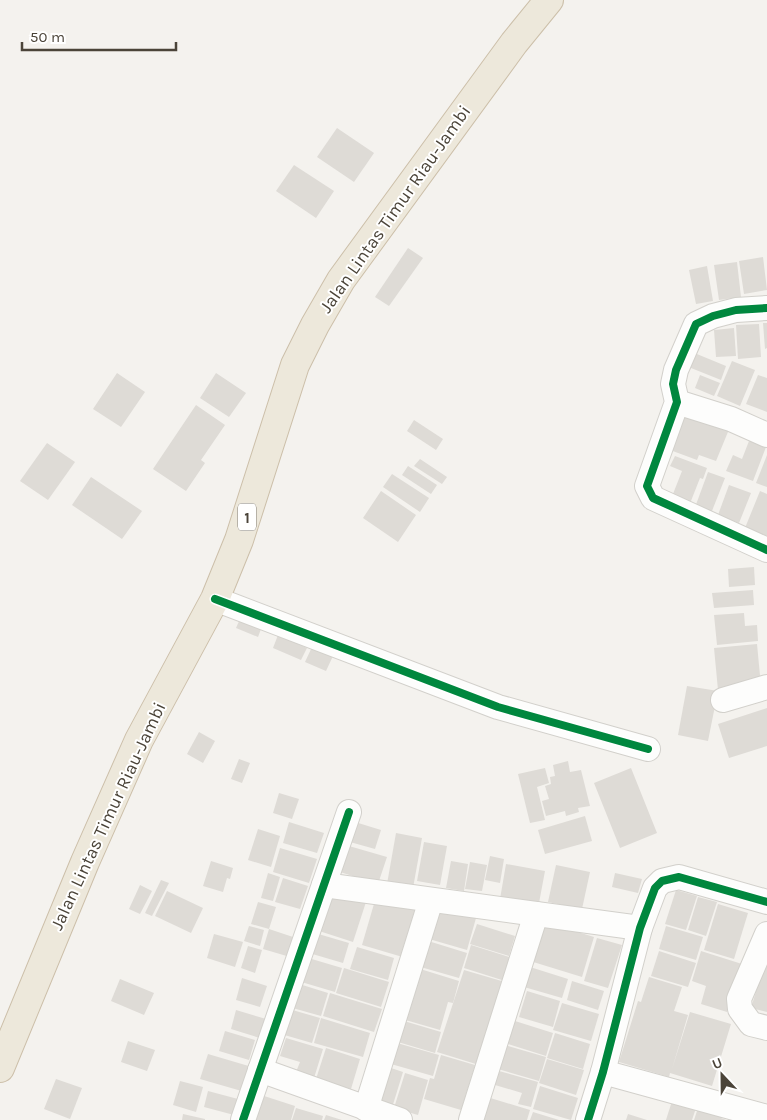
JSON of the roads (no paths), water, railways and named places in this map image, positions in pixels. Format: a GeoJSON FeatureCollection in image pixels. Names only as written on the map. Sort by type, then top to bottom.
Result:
{"type":"FeatureCollection","features":[{"type":"Feature","properties":{"kind":"highway","name":"Jalan Lintas Timur Riau-Jambi"},"geometry":{"type":"LineString","coordinates":[[0,1068],[77,879],[140,740],[215,599],[251,504],[295,364],[314,324],[341,280],[514,43],[549,0]]}},
{"type":"Feature","properties":{"kind":"street"},"geometry":{"type":"LineString","coordinates":[[767,308],[736,310],[713,316],[696,324],[676,370],[673,384],[677,402],[649,477],[649,493],[653,498],[767,550]]}},
{"type":"Feature","properties":{"kind":"street"},"geometry":{"type":"LineString","coordinates":[[677,402],[731,420],[767,435]]}},
{"type":"Feature","properties":{"kind":"street"},"geometry":{"type":"LineString","coordinates":[[215,599],[498,707],[648,749]]}},
{"type":"Feature","properties":{"kind":"street"},"geometry":{"type":"LineString","coordinates":[[723,700],[767,687]]}},
{"type":"Feature","properties":{"kind":"street"},"geometry":{"type":"LineString","coordinates":[[244,1120],[349,812]]}},
{"type":"Feature","properties":{"kind":"street"},"geometry":{"type":"LineString","coordinates":[[588,1120],[603,1072],[640,928],[655,888],[669,878],[678,876],[767,902]]}},
{"type":"Feature","properties":{"kind":"street"},"geometry":{"type":"LineString","coordinates":[[324,885],[640,928]]}},
{"type":"Feature","properties":{"kind":"street"},"geometry":{"type":"LineString","coordinates":[[366,1109],[431,900]]}},
{"type":"Feature","properties":{"kind":"street"},"geometry":{"type":"LineString","coordinates":[[471,1120],[536,914]]}},
{"type":"Feature","properties":{"kind":"street"},"geometry":{"type":"LineString","coordinates":[[767,934],[739,998],[740,1009],[751,1024],[767,1028]]}},
{"type":"Feature","properties":{"kind":"street"},"geometry":{"type":"LineString","coordinates":[[260,1070],[400,1120]]}},
{"type":"Feature","properties":{"kind":"street"},"geometry":{"type":"LineString","coordinates":[[603,1072],[767,1117]]}}]}
